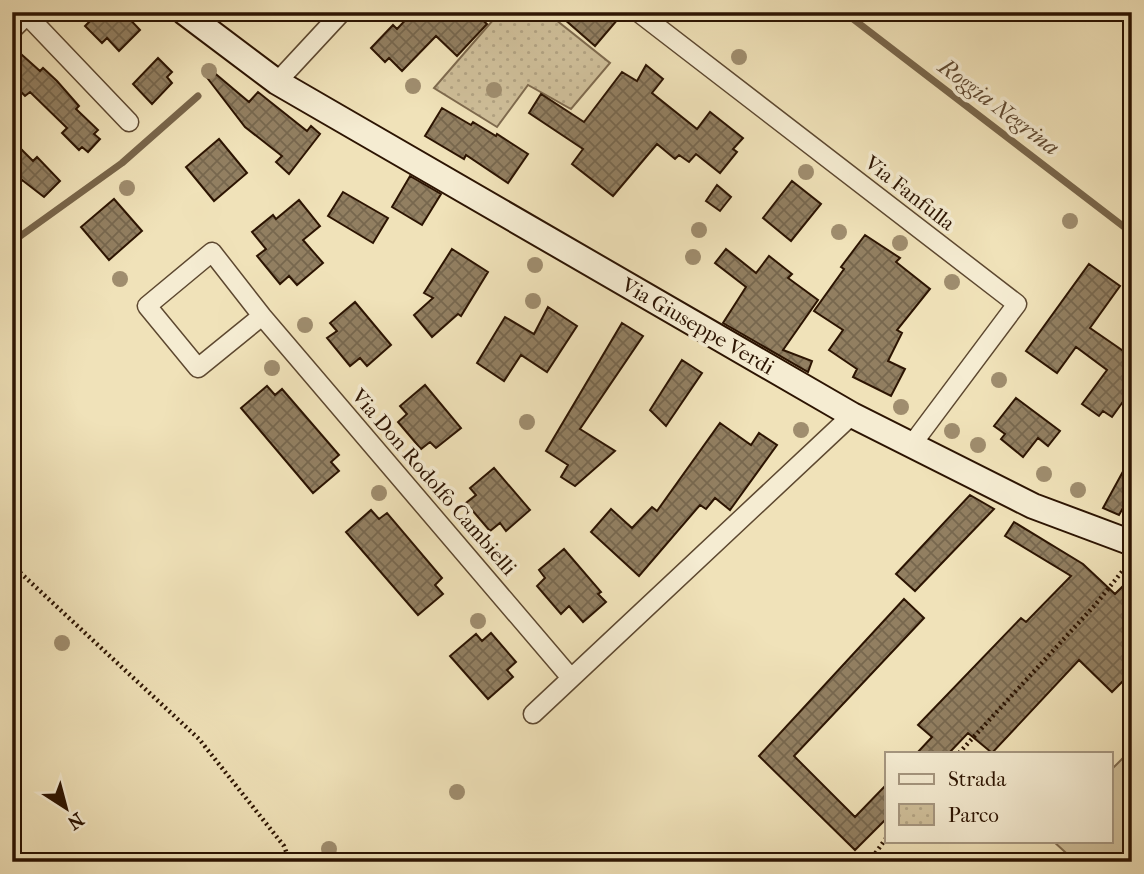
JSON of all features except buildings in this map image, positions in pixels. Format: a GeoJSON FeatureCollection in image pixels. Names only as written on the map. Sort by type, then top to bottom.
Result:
{"type":"FeatureCollection","features":[{"type":"Feature","properties":{"kind":"street","name":"Via Giuseppe Verdi"},"geometry":{"type":"LineString","coordinates":[[184,12],[277,82],[852,415],[913,443],[1033,506],[1132,542]]}},
{"type":"Feature","properties":{"kind":"street"},"geometry":{"type":"LineString","coordinates":[[277,82],[342,12]]}},
{"type":"Feature","properties":{"kind":"street","name":"Via Fanfulla"},"geometry":{"type":"LineString","coordinates":[[638,12],[1017,304],[913,443]]}},
{"type":"Feature","properties":{"kind":"street"},"geometry":{"type":"LineString","coordinates":[[12,30],[27,13],[129,122]]}},
{"type":"Feature","properties":{"kind":"street","name":"Via Don Rodolfo Cambielli"},"geometry":{"type":"LineString","coordinates":[[262,316],[198,368],[147,306],[212,252],[262,316],[572,678]]}},
{"type":"Feature","properties":{"kind":"street"},"geometry":{"type":"LineString","coordinates":[[533,714],[852,415]]}},
{"type":"Feature","properties":{"kind":"path"},"geometry":{"type":"LineString","coordinates":[[960,752],[1095,605],[1132,560]]}},
{"type":"Feature","properties":{"kind":"path"},"geometry":{"type":"LineString","coordinates":[[12,565],[199,738],[284,846],[290,862]]}},
{"type":"Feature","properties":{"kind":"path"},"geometry":{"type":"LineString","coordinates":[[869,862],[885,841]]}},
{"type":"Feature","properties":{"kind":"green space"},"geometry":{"type":"Polygon","coordinates":[[[500,12],[546,12],[610,63],[571,109],[528,85],[497,127],[434,88],[500,12]]]}},
{"type":"Feature","properties":{"kind":"green space"},"geometry":{"type":"Polygon","coordinates":[[[1132,749],[1132,862],[1076,862],[1054,842],[1112,842],[1112,769],[1132,749]]]}},
{"type":"Feature","properties":{"kind":"waterway","name":"Roggia Negrina"},"geometry":{"type":"LineString","coordinates":[[844,12],[1132,233]]}},
{"type":"Feature","properties":{"kind":"waterway"},"geometry":{"type":"LineString","coordinates":[[12,242],[122,163],[198,96]]}}]}
